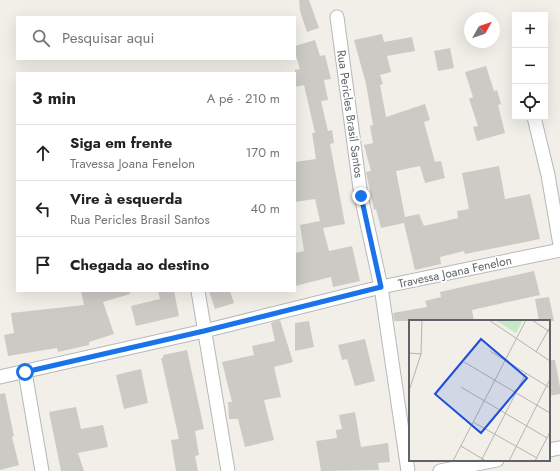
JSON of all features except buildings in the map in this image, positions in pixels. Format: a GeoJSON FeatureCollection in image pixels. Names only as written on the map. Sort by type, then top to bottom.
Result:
{"type":"FeatureCollection","features":[{"type":"Feature","properties":{"kind":"street","name":"Rua Pericles Brasil Santos"},"geometry":{"type":"LineString","coordinates":[[337,17],[361,196],[381,287],[408,471]]}},
{"type":"Feature","properties":{"kind":"street"},"geometry":{"type":"LineString","coordinates":[[535,120],[548,175],[560,245]]}},
{"type":"Feature","properties":{"kind":"street","name":"Travessa Joana Fenelon"},"geometry":{"type":"LineString","coordinates":[[0,377],[204,331],[381,287],[560,250]]}},
{"type":"Feature","properties":{"kind":"street"},"geometry":{"type":"LineString","coordinates":[[198,292],[228,471]]}},
{"type":"Feature","properties":{"kind":"street"},"geometry":{"type":"LineString","coordinates":[[25,372],[42,471]]}},
{"type":"Feature","properties":{"kind":"street"},"geometry":{"type":"LineString","coordinates":[[550,450],[560,448]]}},
{"type":"Feature","properties":{"kind":"street"},"geometry":{"type":"LineString","coordinates":[[440,471],[492,461]]}},
{"type":"Feature","properties":{"kind":"route"},"geometry":{"type":"LineString","coordinates":[[25,372],[204,331],[381,287],[361,196]]}}]}
